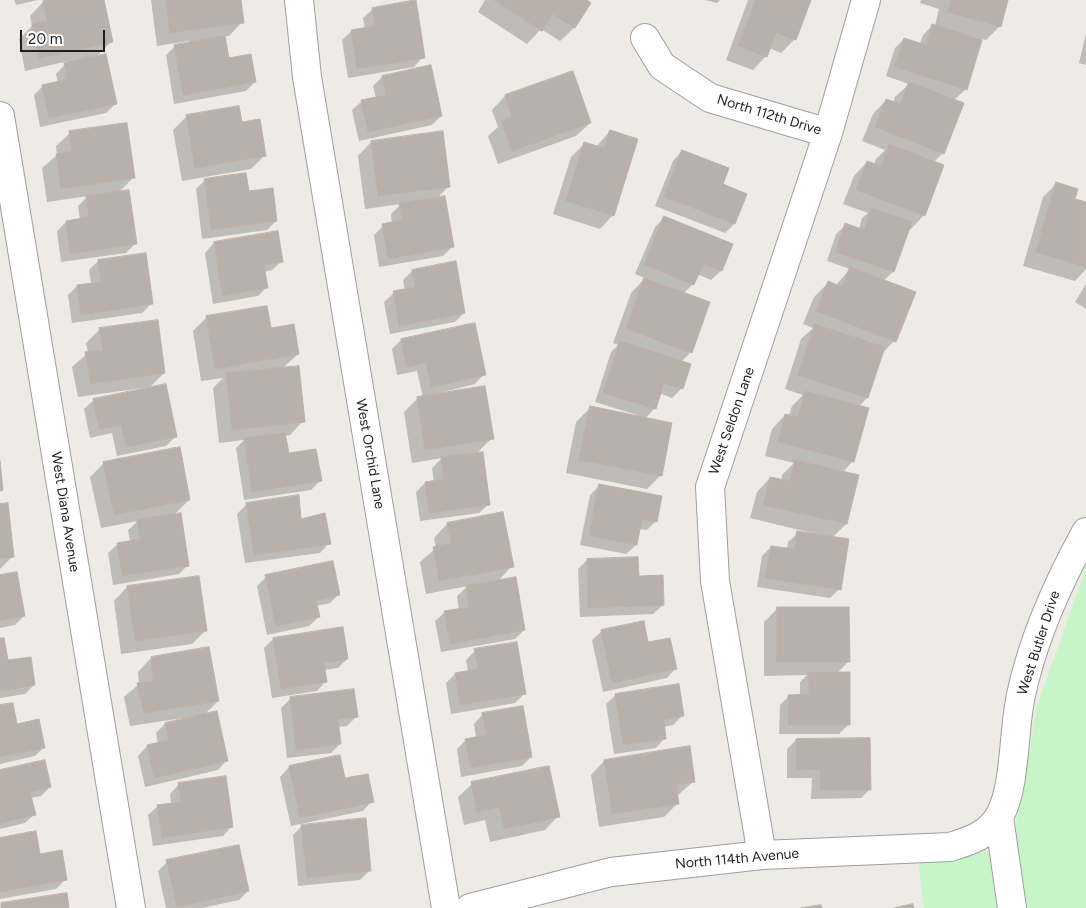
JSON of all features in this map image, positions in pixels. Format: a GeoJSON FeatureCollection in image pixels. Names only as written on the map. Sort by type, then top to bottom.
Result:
{"type":"FeatureCollection","features":[{"type":"Feature","properties":{"kind":"street","name":"West Orchid Lane"},"geometry":{"type":"LineString","coordinates":[[299,0],[308,86],[446,908]]}},
{"type":"Feature","properties":{"kind":"street","name":"West Seldon Lane"},"geometry":{"type":"LineString","coordinates":[[762,855],[714,581],[710,487],[828,133],[866,0]]}},
{"type":"Feature","properties":{"kind":"street","name":"North 112th Drive"},"geometry":{"type":"LineString","coordinates":[[645,38],[662,66],[710,98],[828,133]]}},
{"type":"Feature","properties":{"kind":"street","name":"West Diana Avenue"},"geometry":{"type":"LineString","coordinates":[[0,116],[131,908]]}},
{"type":"Feature","properties":{"kind":"street","name":"West Butler Drive"},"geometry":{"type":"LineString","coordinates":[[999,817],[1008,797],[1015,733],[1028,670],[1051,602],[1086,532]]}},
{"type":"Feature","properties":{"kind":"street","name":"North 114th Avenue"},"geometry":{"type":"LineString","coordinates":[[470,908],[611,872],[762,855],[950,847],[978,839],[999,817]]}},
{"type":"Feature","properties":{"kind":"street"},"geometry":{"type":"LineString","coordinates":[[999,817],[1012,908]]}},
{"type":"Feature","properties":{"kind":"green space"},"geometry":{"type":"Polygon","coordinates":[[[1086,568],[1086,908],[924,908],[918,859],[992,852],[1015,827],[1037,706],[1086,568]]]}},
{"type":"Feature","properties":{"kind":"building"},"geometry":{"type":"Polygon","coordinates":[[[104,0],[113,42],[39,58],[32,24],[47,21],[43,1],[104,0]]]}},
{"type":"Feature","properties":{"kind":"building"},"geometry":{"type":"Polygon","coordinates":[[[166,0],[241,0],[244,23],[170,33],[166,0]]]}},
{"type":"Feature","properties":{"kind":"building"},"geometry":{"type":"Polygon","coordinates":[[[416,0],[425,58],[357,69],[351,30],[375,26],[372,8],[416,0]]]}},
{"type":"Feature","properties":{"kind":"building"},"geometry":{"type":"Polygon","coordinates":[[[494,0],[587,0],[591,3],[575,28],[552,14],[542,31],[494,0]]]}},
{"type":"Feature","properties":{"kind":"building"},"geometry":{"type":"Polygon","coordinates":[[[756,0],[811,0],[796,40],[776,33],[767,57],[738,46],[756,0]]]}},
{"type":"Feature","properties":{"kind":"building"},"geometry":{"type":"Polygon","coordinates":[[[951,0],[1008,0],[1001,27],[948,12],[951,0]]]}},
{"type":"Feature","properties":{"kind":"building"},"geometry":{"type":"Polygon","coordinates":[[[932,24],[982,40],[967,90],[894,67],[904,38],[926,45],[932,24]]]}},
{"type":"Feature","properties":{"kind":"building"},"geometry":{"type":"Polygon","coordinates":[[[225,36],[229,58],[251,54],[256,82],[183,95],[174,45],[225,36]]]}},
{"type":"Feature","properties":{"kind":"building"},"geometry":{"type":"Polygon","coordinates":[[[106,54],[117,104],[49,118],[42,85],[68,79],[64,63],[106,54]]]}},
{"type":"Feature","properties":{"kind":"building"},"geometry":{"type":"Polygon","coordinates":[[[431,65],[442,116],[368,132],[361,100],[386,95],[382,76],[431,65]]]}},
{"type":"Feature","properties":{"kind":"building"},"geometry":{"type":"Polygon","coordinates":[[[573,71],[591,123],[512,151],[501,121],[512,117],[505,95],[573,71]]]}},
{"type":"Feature","properties":{"kind":"building"},"geometry":{"type":"Polygon","coordinates":[[[909,82],[964,103],[944,154],[875,127],[886,99],[900,104],[909,82]]]}},
{"type":"Feature","properties":{"kind":"building"},"geometry":{"type":"Polygon","coordinates":[[[239,106],[242,122],[260,119],[266,156],[195,168],[186,115],[239,106]]]}},
{"type":"Feature","properties":{"kind":"building"},"geometry":{"type":"Polygon","coordinates":[[[127,123],[135,178],[61,189],[56,154],[72,151],[69,131],[127,123]]]}},
{"type":"Feature","properties":{"kind":"building"},"geometry":{"type":"Polygon","coordinates":[[[610,130],[638,139],[614,216],[566,201],[584,142],[604,148],[610,130]]]}},
{"type":"Feature","properties":{"kind":"building"},"geometry":{"type":"Polygon","coordinates":[[[443,131],[450,187],[378,196],[371,141],[443,131]]]}},
{"type":"Feature","properties":{"kind":"building"},"geometry":{"type":"Polygon","coordinates":[[[889,144],[944,165],[925,216],[856,190],[867,161],[881,166],[889,144]]]}},
{"type":"Feature","properties":{"kind":"building"},"geometry":{"type":"Polygon","coordinates":[[[682,150],[729,168],[723,184],[747,194],[735,224],[664,197],[682,150]]]}},
{"type":"Feature","properties":{"kind":"building"},"geometry":{"type":"Polygon","coordinates":[[[246,173],[249,191],[273,188],[277,221],[211,230],[204,179],[246,173]]]}},
{"type":"Feature","properties":{"kind":"building"},"geometry":{"type":"Polygon","coordinates":[[[1056,182],[1078,189],[1075,199],[1086,202],[1086,267],[1036,252],[1056,182]]]}},
{"type":"Feature","properties":{"kind":"building"},"geometry":{"type":"Polygon","coordinates":[[[129,190],[137,244],[70,254],[66,221],[89,217],[86,196],[129,190]]]}},
{"type":"Feature","properties":{"kind":"building"},"geometry":{"type":"Polygon","coordinates":[[[445,196],[454,247],[388,259],[382,224],[402,220],[399,204],[445,196]]]}},
{"type":"Feature","properties":{"kind":"building"},"geometry":{"type":"Polygon","coordinates":[[[871,208],[912,222],[894,272],[835,252],[845,223],[864,230],[871,208]]]}},
{"type":"Feature","properties":{"kind":"building"},"geometry":{"type":"Polygon","coordinates":[[[664,216],[733,244],[722,271],[703,264],[694,285],[644,265],[664,216]]]}},
{"type":"Feature","properties":{"kind":"building"},"geometry":{"type":"Polygon","coordinates":[[[278,231],[283,262],[264,265],[268,288],[222,296],[214,242],[278,231]]]}},
{"type":"Feature","properties":{"kind":"building"},"geometry":{"type":"Polygon","coordinates":[[[146,253],[153,304],[81,315],[77,285],[101,282],[98,260],[146,253]]]}},
{"type":"Feature","properties":{"kind":"building"},"geometry":{"type":"Polygon","coordinates":[[[456,261],[465,313],[399,326],[393,291],[415,287],[412,270],[456,261]]]}},
{"type":"Feature","properties":{"kind":"building"},"geometry":{"type":"Polygon","coordinates":[[[850,267],[916,292],[896,342],[816,311],[828,281],[842,287],[850,267]]]}},
{"type":"Feature","properties":{"kind":"building"},"geometry":{"type":"Polygon","coordinates":[[[644,278],[710,302],[692,353],[626,329],[644,278]]]}},
{"type":"Feature","properties":{"kind":"building"},"geometry":{"type":"Polygon","coordinates":[[[267,306],[271,328],[294,324],[299,354],[215,369],[206,316],[267,306]]]}},
{"type":"Feature","properties":{"kind":"building"},"geometry":{"type":"Polygon","coordinates":[[[158,320],[165,373],[91,384],[85,352],[103,350],[99,328],[158,320]]]}},
{"type":"Feature","properties":{"kind":"building"},"geometry":{"type":"Polygon","coordinates":[[[475,323],[486,375],[431,387],[426,363],[406,367],[401,339],[475,323]]]}},
{"type":"Feature","properties":{"kind":"building"},"geometry":{"type":"Polygon","coordinates":[[[815,324],[885,347],[868,398],[798,375],[815,324]]]}},
{"type":"Feature","properties":{"kind":"building"},"geometry":{"type":"Polygon","coordinates":[[[620,341],[691,364],[683,389],[664,383],[656,409],[603,393],[620,341]]]}},
{"type":"Feature","properties":{"kind":"building"},"geometry":{"type":"Polygon","coordinates":[[[299,366],[305,422],[232,430],[226,373],[299,366]]]}},
{"type":"Feature","properties":{"kind":"building"},"geometry":{"type":"Polygon","coordinates":[[[166,384],[177,437],[126,447],[121,425],[99,429],[93,399],[166,384]]]}},
{"type":"Feature","properties":{"kind":"building"},"geometry":{"type":"Polygon","coordinates":[[[485,386],[494,439],[425,450],[417,397],[485,386]]]}},
{"type":"Feature","properties":{"kind":"building"},"geometry":{"type":"Polygon","coordinates":[[[805,391],[869,408],[854,462],[778,442],[785,414],[798,417],[805,391]]]}},
{"type":"Feature","properties":{"kind":"building"},"geometry":{"type":"Polygon","coordinates":[[[590,406],[672,423],[662,476],[579,460],[590,406]]]}},
{"type":"Feature","properties":{"kind":"building"},"geometry":{"type":"Polygon","coordinates":[[[285,433],[289,453],[316,449],[322,481],[252,492],[244,438],[285,433]]]}},
{"type":"Feature","properties":{"kind":"building"},"geometry":{"type":"Polygon","coordinates":[[[180,447],[190,500],[114,515],[103,462],[180,447]]]}},
{"type":"Feature","properties":{"kind":"building"},"geometry":{"type":"Polygon","coordinates":[[[483,452],[490,505],[429,513],[425,482],[444,479],[441,457],[483,452]]]}},
{"type":"Feature","properties":{"kind":"building"},"geometry":{"type":"Polygon","coordinates":[[[795,460],[859,475],[847,524],[763,505],[770,477],[790,481],[795,460]]]}},
{"type":"Feature","properties":{"kind":"building"},"geometry":{"type":"Polygon","coordinates":[[[0,461],[3,490],[0,491],[0,461]]]}},
{"type":"Feature","properties":{"kind":"building"},"geometry":{"type":"Polygon","coordinates":[[[599,484],[662,496],[657,522],[642,519],[637,545],[589,536],[599,484]]]}},
{"type":"Feature","properties":{"kind":"building"},"geometry":{"type":"Polygon","coordinates":[[[299,495],[301,519],[325,513],[331,544],[254,555],[246,503],[299,495]]]}},
{"type":"Feature","properties":{"kind":"building"},"geometry":{"type":"Polygon","coordinates":[[[8,503],[14,557],[0,558],[0,504],[8,503]]]}},
{"type":"Feature","properties":{"kind":"building"},"geometry":{"type":"Polygon","coordinates":[[[503,512],[514,567],[439,581],[433,547],[451,543],[447,523],[503,512]]]}},
{"type":"Feature","properties":{"kind":"building"},"geometry":{"type":"Polygon","coordinates":[[[181,513],[189,566],[122,576],[117,543],[140,539],[137,520],[181,513]]]}},
{"type":"Feature","properties":{"kind":"building"},"geometry":{"type":"Polygon","coordinates":[[[797,531],[849,539],[841,590],[765,578],[771,546],[794,549],[797,531]]]}},
{"type":"Feature","properties":{"kind":"building"},"geometry":{"type":"Polygon","coordinates":[[[638,557],[639,576],[663,575],[664,605],[588,608],[587,559],[638,557]]]}},
{"type":"Feature","properties":{"kind":"building"},"geometry":{"type":"Polygon","coordinates":[[[333,561],[340,595],[316,600],[320,617],[276,626],[265,575],[333,561]]]}},
{"type":"Feature","properties":{"kind":"building"},"geometry":{"type":"Polygon","coordinates":[[[17,572],[25,616],[0,621],[0,575],[17,572]]]}},
{"type":"Feature","properties":{"kind":"building"},"geometry":{"type":"Polygon","coordinates":[[[199,576],[207,631],[135,641],[127,586],[199,576]]]}},
{"type":"Feature","properties":{"kind":"building"},"geometry":{"type":"Polygon","coordinates":[[[516,577],[525,630],[450,644],[444,611],[469,607],[466,586],[516,577]]]}},
{"type":"Feature","properties":{"kind":"building"},"geometry":{"type":"Polygon","coordinates":[[[777,607],[849,607],[850,662],[777,662],[777,607]]]}},
{"type":"Feature","properties":{"kind":"building"},"geometry":{"type":"Polygon","coordinates":[[[644,621],[648,642],[670,638],[677,669],[612,683],[601,630],[644,621]]]}},
{"type":"Feature","properties":{"kind":"building"},"geometry":{"type":"Polygon","coordinates":[[[343,627],[348,659],[324,663],[327,682],[281,689],[273,638],[343,627]]]}},
{"type":"Feature","properties":{"kind":"building"},"geometry":{"type":"Polygon","coordinates":[[[0,638],[4,638],[8,660],[31,657],[35,685],[0,691],[0,638]]]}},
{"type":"Feature","properties":{"kind":"building"},"geometry":{"type":"Polygon","coordinates":[[[517,642],[526,694],[460,705],[455,673],[478,669],[474,649],[517,642]]]}},
{"type":"Feature","properties":{"kind":"building"},"geometry":{"type":"Polygon","coordinates":[[[209,647],[219,701],[144,713],[137,683],[153,681],[151,657],[209,647]]]}},
{"type":"Feature","properties":{"kind":"building"},"geometry":{"type":"Polygon","coordinates":[[[808,672],[850,672],[850,725],[788,725],[788,695],[809,694],[808,672]]]}},
{"type":"Feature","properties":{"kind":"building"},"geometry":{"type":"Polygon","coordinates":[[[679,684],[684,716],[664,720],[666,739],[623,745],[615,694],[679,684]]]}},
{"type":"Feature","properties":{"kind":"building"},"geometry":{"type":"Polygon","coordinates":[[[354,689],[358,717],[338,719],[341,744],[296,750],[290,697],[354,689]]]}},
{"type":"Feature","properties":{"kind":"building"},"geometry":{"type":"Polygon","coordinates":[[[13,703],[17,724],[39,719],[45,748],[0,757],[0,705],[13,703]]]}},
{"type":"Feature","properties":{"kind":"building"},"geometry":{"type":"Polygon","coordinates":[[[523,706],[532,757],[470,768],[465,739],[486,735],[482,713],[523,706]]]}},
{"type":"Feature","properties":{"kind":"building"},"geometry":{"type":"Polygon","coordinates":[[[217,711],[228,761],[154,778],[147,745],[169,740],[165,723],[217,711]]]}},
{"type":"Feature","properties":{"kind":"building"},"geometry":{"type":"Polygon","coordinates":[[[870,738],[871,790],[820,790],[820,769],[796,770],[796,739],[870,738]]]}},
{"type":"Feature","properties":{"kind":"building"},"geometry":{"type":"Polygon","coordinates":[[[690,746],[695,782],[676,785],[679,804],[612,814],[604,760],[690,746]]]}},
{"type":"Feature","properties":{"kind":"building"},"geometry":{"type":"Polygon","coordinates":[[[340,755],[345,778],[368,774],[374,802],[300,818],[289,766],[340,755]]]}},
{"type":"Feature","properties":{"kind":"building"},"geometry":{"type":"Polygon","coordinates":[[[45,760],[51,787],[30,792],[36,815],[0,823],[0,770],[45,760]]]}},
{"type":"Feature","properties":{"kind":"building"},"geometry":{"type":"Polygon","coordinates":[[[549,766],[560,817],[504,829],[499,807],[477,812],[471,782],[549,766]]]}},
{"type":"Feature","properties":{"kind":"building"},"geometry":{"type":"Polygon","coordinates":[[[226,776],[233,827],[162,838],[157,805],[181,802],[178,783],[226,776]]]}},
{"type":"Feature","properties":{"kind":"building"},"geometry":{"type":"Polygon","coordinates":[[[366,818],[371,871],[307,878],[301,825],[366,818]]]}},
{"type":"Feature","properties":{"kind":"building"},"geometry":{"type":"Polygon","coordinates":[[[36,831],[40,854],[62,850],[67,880],[0,892],[0,838],[36,831]]]}},
{"type":"Feature","properties":{"kind":"building"},"geometry":{"type":"Polygon","coordinates":[[[239,845],[249,891],[177,907],[166,860],[239,845]]]}},
{"type":"Feature","properties":{"kind":"building"},"geometry":{"type":"Polygon","coordinates":[[[67,893],[69,908],[1,908],[1,903],[67,893]]]}},
{"type":"Feature","properties":{"kind":"building"},"geometry":{"type":"Polygon","coordinates":[[[913,904],[914,908],[894,908],[913,904]]]}},
{"type":"Feature","properties":{"kind":"building"},"geometry":{"type":"Polygon","coordinates":[[[821,905],[822,908],[801,908],[821,905]]]}}]}
